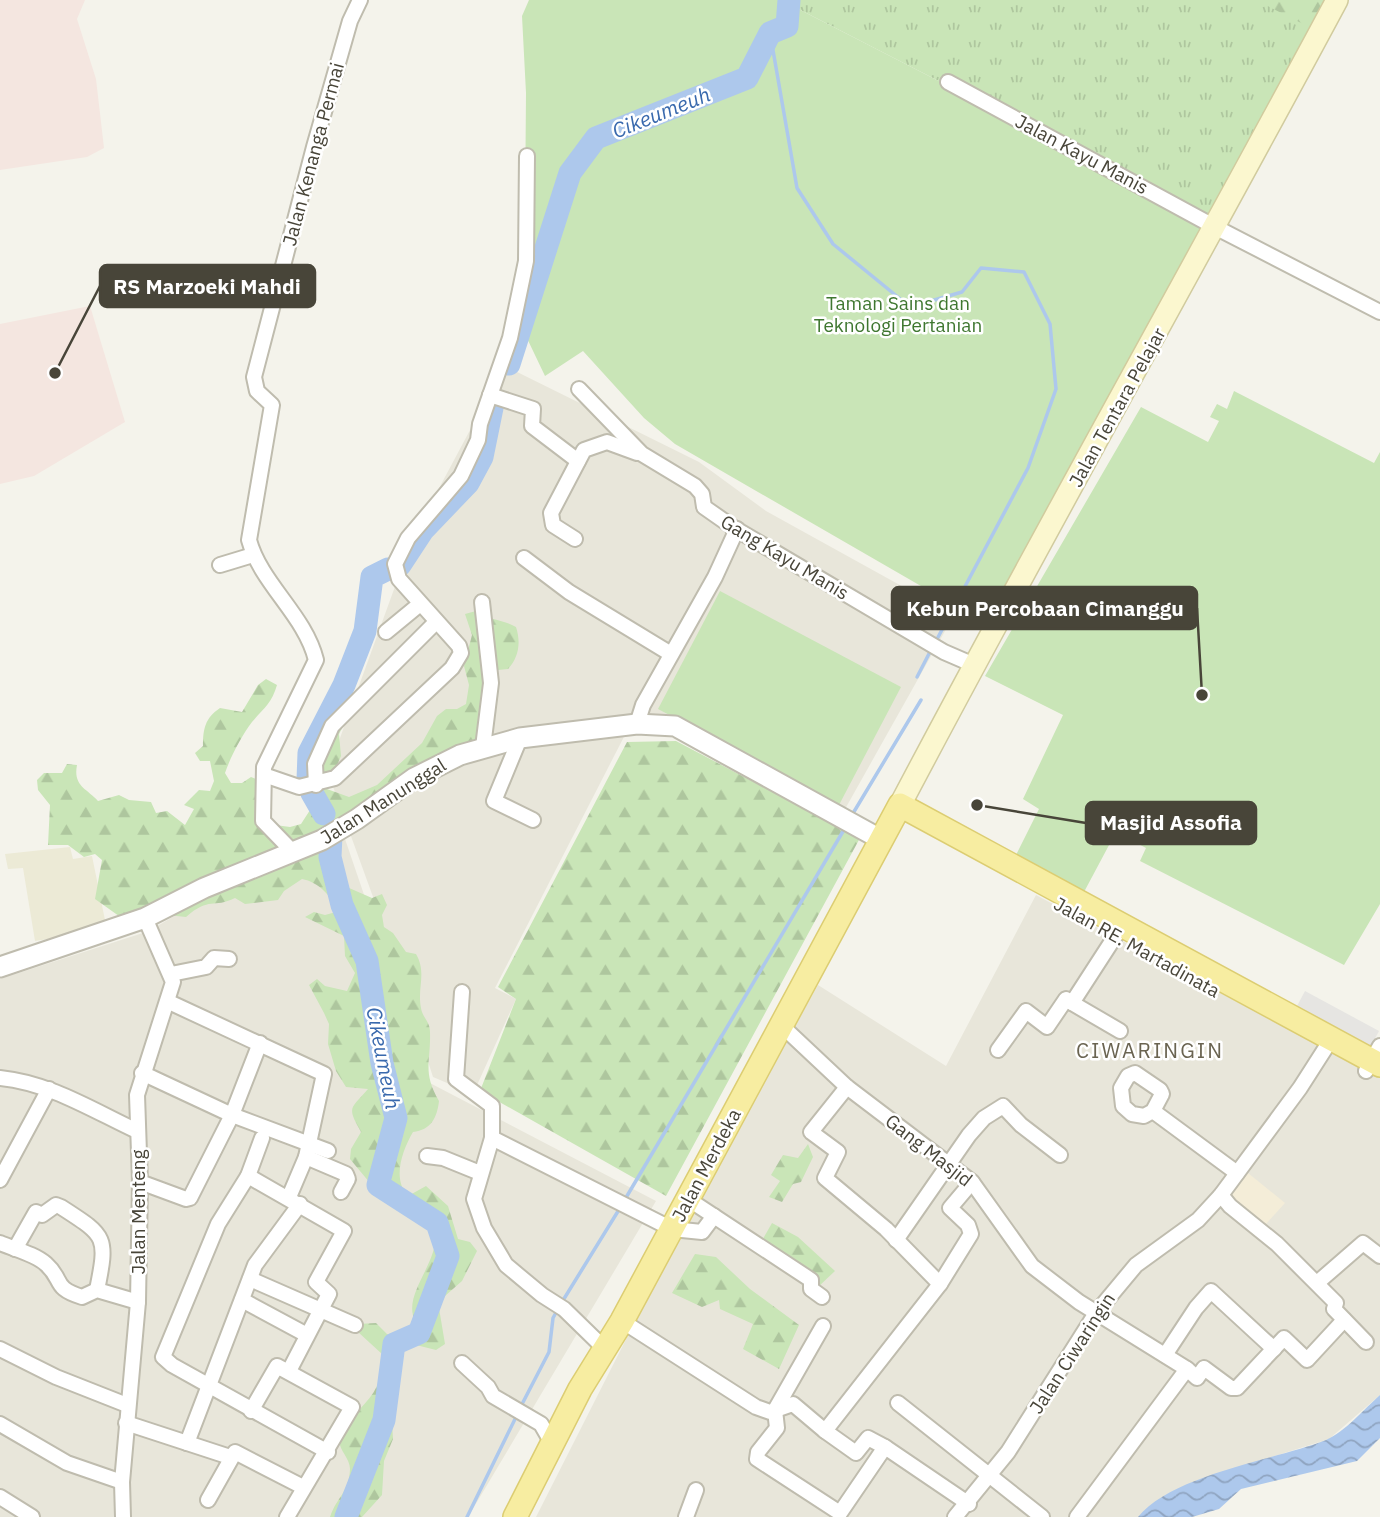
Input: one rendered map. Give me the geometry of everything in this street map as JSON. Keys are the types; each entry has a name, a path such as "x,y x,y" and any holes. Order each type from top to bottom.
{"main road":[{"name":"Jalan Tentara Pelajar","path":"898,809 1337,0"},
{"name":"Jalan Merdeka","path":"515,1517 552,1443 604,1348 622,1321 898,809"},
{"name":"Jalan RE. Martadinata","path":"898,809 1329,1044"},
{"name":"Jalan RE. Martadinata","path":"1004,867 1116,935 1329,1044 1376,1064"}],"street":[{"name":"Jalan Kenanga Permai","path":"293,852 263,821 264,767 316,665 315,656 296,621 253,555 250,524 272,405 257,391 254,377 314,147 350,20 360,0"},
{"name":"Jalan Kayu Manis","path":"948,82 1215,227 1380,312"},
{"path":"264,775 299,787 316,785 335,778 452,668 461,650 399,579 396,564 408,538 461,476 478,440 510,338 526,261 527,156"},
{"name":"Gang Kayu Manis","path":"579,388 642,454 695,486 702,494 704,507 911,633 974,665"},
{"path":"490,395 533,410 531,426 578,461"},
{"path":"575,539 553,525 551,513 584,450 607,442 642,454"},
{"path":"637,724 643,705 715,577 737,529"},
{"path":"220,565 253,555"},
{"path":"524,558 569,592 671,654"},
{"path":"482,602 491,675 483,747"},
{"path":"386,632 420,604"},
{"path":"316,785 315,764 332,726 436,622"},
{"name":"Jalan Manunggal","path":"0,967 145,918 204,888 322,840 357,819 414,778 460,755 520,738 637,724 675,726 882,840"},
{"path":"520,738 494,801 533,820"},
{"name":"Jalan Menteng","path":"123,1517 122,1482 126,1423 138,1302 140,1182 137,1095 142,1073 172,992 171,974 145,918"},
{"path":"1072,1003 1116,935"},
{"path":"171,974 206,967 214,958 229,959"},
{"path":"462,992 456,1079 492,1106 492,1138 474,1199 484,1228 506,1265 559,1306 604,1348"},
{"path":"998,1050 1027,1011 1047,1027 1066,999 1120,1031"},
{"path":"169,1002 324,1074 295,1201 255,1265 187,1443"},
{"name":"Gang Masjid","path":"781,1025 847,1087 972,1182 1032,1266 1096,1312 1187,1369"},
{"path":"140,1182 190,1198 232,1115 260,1043"},
{"name":"Jalan Ciwaringin","path":"955,1517 969,1504 1008,1452 1096,1312 1136,1265 1198,1220 1221,1195 1329,1044"},
{"path":"142,1073 307,1149 348,1176 341,1192"},
{"path":"0,1078 49,1089 137,1131"},
{"path":"847,1087 811,1132 838,1152 825,1178 896,1240 940,1284"},
{"path":"0,1180 49,1089"},
{"path":"896,1240 977,1125 1003,1106 1021,1125 1060,1156"},
{"path":"1153,1111 1237,1173"},
{"path":"262,1138 248,1176 218,1224 181,1317 163,1352 165,1361 328,1452"},
{"path":"492,1138 672,1229 702,1232 714,1216"},
{"path":"307,1149 328,1151"},
{"path":"427,1156 443,1158 480,1173"},
{"path":"248,1176 344,1231 316,1282 329,1293 289,1371"},
{"path":"825,1431 940,1284 971,1234 968,1225 950,1208 972,1182"},
{"path":"1221,1195 1317,1283 1336,1303 1334,1309 1366,1342"},
{"path":"688,1199 811,1280 811,1289 822,1297"},
{"path":"15,1249 36,1212 42,1215 56,1205 61,1207 94,1228 102,1240 104,1253 97,1290"},
{"path":"0,1243 44,1262 54,1272 58,1285 69,1293 82,1297 97,1290 138,1302"},
{"path":"1317,1283 1363,1243 1380,1256"},
{"path":"250,1279 355,1325"},
{"path":"1165,1354 1211,1291 1273,1349"},
{"path":"242,1300 307,1335"},
{"path":"1077,1517 1187,1369 1197,1378 1205,1368 1231,1388 1237,1388 1284,1338 1307,1360 1344,1320"},
{"path":"622,1321 766,1413 795,1405 856,1453 868,1438 969,1504"},
{"path":"824,1326 775,1410 776,1428 758,1452 757,1459 839,1513 848,1505 885,1447"},
{"path":"0,1349 67,1382 128,1405"},
{"path":"462,1363 488,1387 493,1396 541,1424 552,1443"},
{"path":"251,1411 275,1367 289,1371 352,1407 328,1452 303,1487 287,1517"},
{"path":"898,1404 975,1463 988,1478 1042,1517"},
{"path":"126,1423 230,1457"},
{"path":"0,1424 67,1463 122,1482"},
{"path":"208,1500 230,1457 238,1452 303,1487"},
{"path":"686,1517 696,1490"},
{"path":"0,1497 32,1517"}],"shaded area":[{"path":"0,0 85,0 77,19 96,79 104,148 87,157 0,170"},
{"path":"90,306 125,422 34,476 0,484 0,324"},
{"path":"499,363 699,462 766,511 954,615 840,818 666,724 629,727 495,988 516,999 473,1094 433,1077 389,941 331,781 340,738 413,537 493,387"},
{"path":"345,839 428,1082 656,1201 468,1517 0,1517 0,979 149,931 213,893 259,870"},
{"path":"70,847 73,859 92,856 107,930 35,941 23,868 8,869 5,854"},
{"path":"1036,895 1380,1078 1380,1395 1329,1439 1205,1478 1169,1493 1138,1517 536,1517 692,1209 818,985 946,1066"},
{"path":"1305,991 1379,1031 1370,1048 1296,1008"},
{"path":"1248,1173 1285,1203 1265,1225 1230,1197"}],"green space":[{"name":"Taman Sains dan Teknologi Pertanian","path":"529,0 781,0 1207,219 985,623 675,444 644,418 583,351 545,376 524,332 526,93 522,16"},
{"path":"781,0 1325,0 1207,219"},
{"path":"1256,0 1326,0 1311,28"},
{"path":"1234,391 1374,463 1380,452 1380,904 1344,965 1140,861 1146,848 1116,832 1084,892 1016,855 1039,809 1023,799 1063,715 985,676 1141,407 1208,442 1219,421 1210,417 1217,404 1227,409"},
{"path":"720,591 901,687 839,805 658,709"},
{"path":"476,611 516,627 518,638 517,654 512,664 508,669 498,670 492,680 484,742 354,808 338,836 340,884 372,898 382,894 387,905 382,915 384,927 393,933 406,952 416,954 421,968 421,1008 430,1032 428,1067 439,1101 437,1113 429,1126 413,1132 409,1140 400,1165 400,1182 408,1196 426,1186 448,1206 458,1239 470,1242 477,1251 462,1281 445,1296 439,1308 445,1344 436,1350 416,1345 406,1349 399,1358 390,1391 393,1439 384,1461 382,1495 362,1517 330,1517 345,1489 350,1469 339,1439 349,1421 377,1386 379,1379 382,1354 358,1332 358,1324 376,1323 387,1334 396,1336 416,1323 412,1311 413,1299 435,1245 436,1230 433,1214 403,1205 378,1185 370,1183 350,1159 351,1149 361,1132 353,1117 352,1108 368,1089 346,1087 336,1071 328,1044 329,1024 309,985 317,979 325,986 347,991 355,973 345,956 344,936 305,917 314,912 325,915 336,912 334,906 324,891 314,883 302,879 284,891 278,900 245,904 235,898 206,905 186,917 167,915 150,929 140,931 95,899 102,860 95,854 84,857 68,845 48,845 50,805 38,790 37,780 44,773 62,773 67,764 77,765 79,782 98,801 119,795 129,800 151,802 156,813 167,811 185,825 194,809 184,805 199,790 210,791 214,781 210,761 200,761 195,753 203,746 204,729 208,720 220,708 242,712 258,685 266,679 277,685 273,697 244,733 225,773 231,783 242,783 251,777 261,781 268,824 290,827 301,824 312,807 312,778 303,773 303,762 310,736 324,712 343,694 353,690 350,712 339,734 341,756 327,789 349,797 377,785 422,743 437,716 446,709 457,709 466,704 469,685 464,666 472,635 465,614"},
{"path":"676,741 860,838 666,1196 480,1091 516,999 498,987 627,742"},
{"path":"808,1144 813,1157 801,1182 793,1184 782,1202 769,1197 780,1181 771,1175 783,1155 798,1158"},
{"path":"772,1223 798,1237 835,1271 817,1288 760,1244"},
{"path":"695,1254 716,1257 750,1289 799,1325 779,1369 743,1349 753,1324 720,1309 719,1300 702,1307 672,1293"}],"water":[{"path":"1380,1395 1380,1438 1357,1461 1241,1489 1219,1509 1192,1517 1138,1517 1154,1502 1199,1479 1326,1440 1347,1426"}],"waterway":[{"name":"Cikeumeuh","path":"509,364 570,173 596,138 747,78 770,33 787,26 789,0"},
{"path":"770,33 797,188 833,244 910,307 962,292 981,268 1024,272 1050,324 1056,389 1028,468 936,641"},
{"name":"Cikeumeuh","path":"400,565 423,530 468,483 482,457 493,403"},
{"name":"Cikeumeuh","path":"308,780 309,753 344,685 365,631 372,577 388,569"},
{"path":"917,677 932,648"},
{"path":"852,815 921,700"},
{"name":"Cikeumeuh","path":"312,793 324,814"},
{"path":"624,1201 845,828"},
{"name":"Cikeumeuh","path":"331,835 330,857 342,905 367,961 382,1063 396,1118 378,1185 437,1223 448,1256 419,1333 394,1344 384,1420 346,1517"},
{"path":"562,1302 620,1208"},
{"path":"520,1408 549,1352 553,1318 558,1309"},
{"path":"467,1517 517,1415"}],"place":[{"name":"RS Marzoeki Mahdi","path":"55,373"},
{"name":"Kebun Percobaan Cimanggu","path":"1202,695"},
{"name":"Masjid Assofia","path":"977,805"}],"district":[{"name":"CIWARINGIN","path":"1150,1050"}]}
